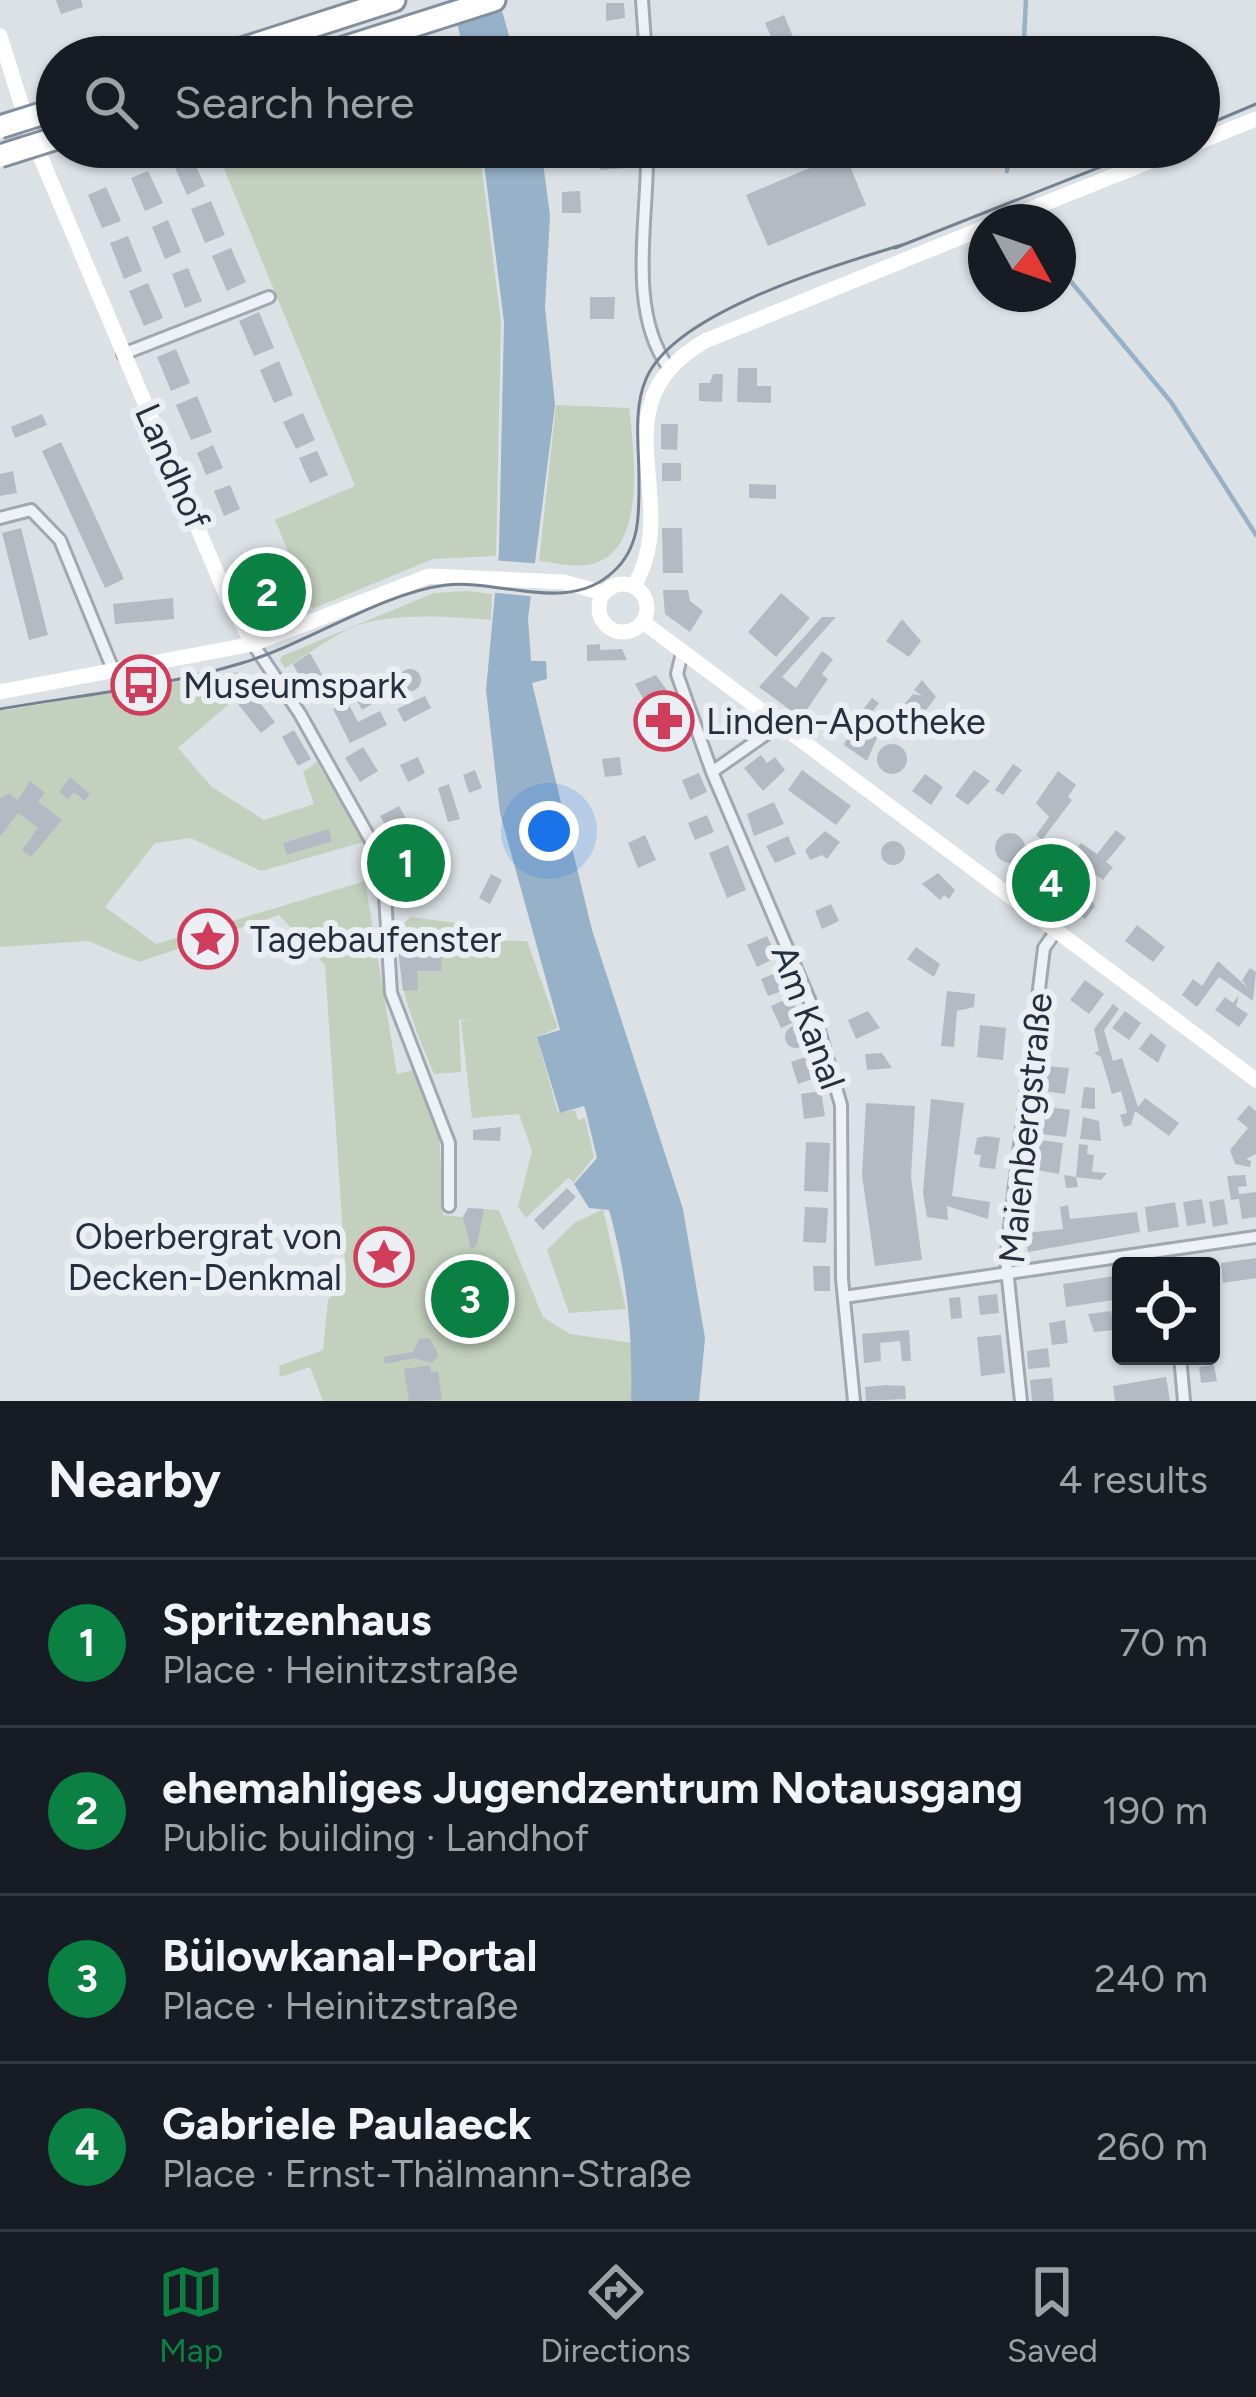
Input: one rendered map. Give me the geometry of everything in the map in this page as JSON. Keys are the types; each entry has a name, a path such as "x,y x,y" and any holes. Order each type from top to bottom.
{"highway":[{"path":"282,36 394,0"},
{"path":"381,36 494,0"},
{"path":"0,127 36,116"},
{"path":"0,156 36,145"}],"main road":[{"name":"Landhof","path":"0,35 36,145"},
{"path":"1220,134 1256,119"},
{"name":"Landhof","path":"46,168 237,621 253,644"},
{"path":"1043,204 1133,168"},
{"path":"634,586 643,567 648,522 649,405 668,367 705,341 968,234"},
{"path":"0,692 253,644 429,576 470,573 564,582 603,593"},
{"path":"617,584 634,586 647,602 643,622 630,632 608,628 598,608 603,593 617,584"},
{"path":"643,622 1256,1080"}],"street":[{"path":"642,0 645,36"},
{"path":"647,168 645,312 651,341 668,367"},
{"path":"123,353 269,296"},
{"path":"0,518 31,510 53,526 114,672"},
{"path":"253,644 335,772 375,848 384,879 391,993 449,1143 449,1206"},
{"name":"Am Kanal","path":"682,652 676,674 712,772 811,1004 841,1106 844,1297 854,1401"},
{"path":"712,772 779,725"},
{"name":"Maienbergstraße","path":"1021,1401 1008,1274 1044,948 1056,931"},
{"path":"844,1297 1256,1237"},
{"path":"1171,1251 1171,1257"},
{"path":"1181,1365 1184,1401"}],"green space":[{"path":"224,168 482,168 501,322 496,556 433,559 312,609 275,520 355,486"},
{"path":"556,405 629,408 634,471 630,518 612,553 588,565 539,561"},
{"path":"434,593 492,594 491,620 414,617 375,621 341,633 285,668 280,660 282,656"},
{"path":"237,672 251,685 178,748 212,787 264,820 314,804 303,772 317,762 364,842 261,871 191,838 155,843 105,907 156,944 365,881 397,1074 413,1070 439,1129 443,1215 463,1217 468,1208 499,1210 543,1317 570,1334 633,1343 631,1401 323,1401 310,1367 280,1377 279,1366 323,1350 328,1300 346,1279 325,965 279,915 139,962 88,941 0,947 0,711"},
{"path":"411,917 456,923 450,932 471,940 527,941 558,1028 537,1037 558,1113 575,1110 578,1120 585,1118 594,1157 574,1182 568,1178 526,1218 518,1207 532,1151 519,1114 472,1118 461,1021 471,1019 459,1020 461,1072 434,1074 419,1037 407,1003 398,949 398,928"},
{"path":"603,1209 626,1309 569,1313 547,1250 574,1223"}],"water":[{"path":"452,0 499,0 509,36 460,36"},
{"path":"485,168 544,168 550,216 545,307 555,405 528,618 531,661 546,661 547,679 532,683 592,930 683,1209 705,1338 699,1401 631,1401 628,1305 609,1210 589,1208 574,1184 597,1158 586,1112 584,1106 560,1113 537,1037 560,1030 500,813 486,690 499,551 504,322"}],"pier":[{"path":"492,560 543,564 537,597 488,592"}],"building":[{"path":"56,0 81,0 83,7 61,14"},
{"path":"606,3 624,3 625,18 606,21"},
{"path":"784,15 793,36 771,36 765,23"},
{"path":"175,168 197,168 205,186 187,195"},
{"path":"809,168 851,168 866,205 768,246 746,195"},
{"path":"148,171 163,203 145,211 131,178"},
{"path":"106,187 121,221 102,228 88,195"},
{"path":"580,191 581,213 562,213 562,192"},
{"path":"211,201 225,235 205,243 191,209"},
{"path":"168,220 181,252 165,259 152,227"},
{"path":"128,236 142,271 124,279 110,243"},
{"path":"231,248 246,282 227,291 212,256"},
{"path":"188,268 202,301 185,308 172,274"},
{"path":"148,283 163,318 144,326 129,291"},
{"path":"590,297 615,297 614,319 590,319"},
{"path":"259,312 274,348 254,356 239,321"},
{"path":"176,349 190,383 171,391 157,357"},
{"path":"279,361 293,395 274,403 260,370"},
{"path":"738,368 757,368 757,386 771,386 771,403 737,402"},
{"path":"713,374 723,374 722,402 699,401 699,383 710,383"},
{"path":"197,396 212,432 191,440 176,405"},
{"path":"303,413 315,440 296,449 283,422"},
{"path":"42,414 47,425 15,438 11,427"},
{"path":"661,424 678,424 677,450 661,449"},
{"path":"61,442 124,579 105,588 42,451"},
{"path":"213,445 223,468 206,475 197,453"},
{"path":"317,451 328,475 310,483 299,458"},
{"path":"662,463 681,463 681,481 662,481"},
{"path":"13,471 17,493 0,496 0,474"},
{"path":"749,484 776,485 776,499 749,498"},
{"path":"230,485 240,509 224,516 214,491"},
{"path":"21,528 48,635 29,640 2,533"},
{"path":"662,528 682,528 683,573 663,573"},
{"path":"267,556 289,612 267,621 245,565"},
{"path":"663,590 688,590 690,601 703,611 690,632 665,614"},
{"path":"781,593 810,618 776,657 748,632"},
{"path":"173,598 174,619 115,624 113,604"},
{"path":"822,617 836,617 782,677 796,688 822,651 833,659 822,674 828,679 801,718 759,687"},
{"path":"902,619 921,641 909,657 886,641"},
{"path":"600,644 600,650 622,649 627,660 587,661 587,645"},
{"path":"310,653 323,676 305,687 293,664"},
{"path":"410,669 421,680 410,691 399,680"},
{"path":"656,675 671,696 666,698 676,724 659,730 652,718 647,720 644,714 650,711 635,684"},
{"path":"385,676 394,691 362,710 354,695"},
{"path":"922,680 936,697 904,739 895,732 891,736 887,733 905,719 897,713 913,694 922,696 914,690"},
{"path":"252,693 275,722 261,733 238,704"},
{"path":"425,696 431,708 404,722 397,709"},
{"path":"872,698 879,703 860,728 853,723"},
{"path":"347,701 358,722 380,711 387,725 350,743 333,709"},
{"path":"851,726 866,734 872,726 880,731 867,761 844,745"},
{"path":"294,730 311,759 298,766 282,737"},
{"path":"892,744 903,748 907,759 903,770 892,774 881,770 877,759 881,748"},
{"path":"363,747 378,771 360,782 345,758"},
{"path":"761,755 767,763 775,757 785,770 763,791 744,768"},
{"path":"418,757 425,773 408,782 400,765"},
{"path":"620,757 622,775 605,777 602,759"},
{"path":"1013,764 1022,770 1003,795 995,790"},
{"path":"475,770 482,788 469,793 463,775"},
{"path":"802,770 851,806 836,825 788,790"},
{"path":"974,770 990,781 968,805 955,796"},
{"path":"1058,771 1076,785 1068,797 1072,800 1042,840 1036,835 1049,817 1036,803"},
{"path":"699,773 707,792 690,800 682,780"},
{"path":"925,774 943,787 931,805 912,791"},
{"path":"70,777 90,794 85,801 74,792 68,799 59,792"},
{"path":"30,781 45,793 38,802 62,820 31,857 22,850 38,828 18,813 0,837 0,799 9,793 18,800"},
{"path":"449,784 460,819 448,822 438,788"},
{"path":"774,802 784,824 754,836 747,814"},
{"path":"399,806 412,830 394,840 380,816"},
{"path":"707,815 714,832 695,840 688,823"},
{"path":"329,829 332,841 287,855 283,843"},
{"path":"1116,830 1126,838 1106,862 1113,867 1103,880 1093,873 1084,887 1095,906 1085,919 1069,908 1079,895 1071,889 1085,869 1069,858 1081,843 1097,854"},
{"path":"825,831 840,842 827,859 822,855 810,860 805,850"},
{"path":"1010,833 1025,848 1010,863 995,848"},
{"path":"645,835 656,860 638,868 628,843"},
{"path":"788,836 796,854 775,863 766,846"},
{"path":"893,841 902,844 902,862 893,865 884,862 881,853 884,844"},
{"path":"728,845 746,890 727,898 709,853"},
{"path":"435,851 436,870 418,872 416,853"},
{"path":"411,853 413,873 400,874 399,854"},
{"path":"1033,860 1067,881 1055,897 1021,875"},
{"path":"938,873 955,890 949,899 944,895 940,900 922,884"},
{"path":"491,874 502,880 490,904 479,898"},
{"path":"831,904 839,921 822,929 815,911"},
{"path":"1137,925 1165,947 1153,962 1125,941"},
{"path":"767,936 777,957 757,967 747,945"},
{"path":"916,947 940,964 934,977 907,959"},
{"path":"398,948 442,950 441,971 417,971 418,990 403,991"},
{"path":"1218,961 1248,988 1242,980 1250,968 1256,972 1253,1001 1219,977 1197,1007 1182,995 1193,979 1202,986"},
{"path":"781,971 788,989 768,996 761,979"},
{"path":"1085,980 1104,994 1089,1014 1070,1000"},
{"path":"947,991 975,994 974,1007 957,1011 954,1047 941,1046"},
{"path":"1239,995 1236,1006 1248,1014 1239,1027 1215,1010 1225,997 1233,1003"},
{"path":"791,997 801,1019 781,1028 771,1006"},
{"path":"1113,1004 1119,1009 1104,1030 1113,1061 1122,1058 1138,1107 1145,1098 1179,1123 1169,1136 1135,1111 1131,1125 1124,1127 1120,1115 1127,1113 1121,1091 1112,1094 1101,1057 1094,1053 1099,1051 1094,1029"},
{"path":"868,1011 880,1028 856,1039 848,1020"},
{"path":"1125,1011 1141,1023 1129,1040 1112,1028"},
{"path":"980,1025 1006,1028 1003,1060 977,1057"},
{"path":"796,1026 807,1037 796,1048 785,1037"},
{"path":"1151,1033 1166,1045 1158,1063 1139,1049"},
{"path":"882,1053 892,1068 867,1070 865,1054"},
{"path":"811,1055 818,1077 798,1084 791,1062"},
{"path":"1047,1066 1069,1068 1065,1094 1044,1091"},
{"path":"1084,1087 1095,1088 1095,1109 1081,1108"},
{"path":"821,1091 825,1116 804,1119 801,1094"},
{"path":"931,1099 964,1103 952,1196 990,1202 988,1219 947,1206 948,1220 927,1217 923,1193"},
{"path":"866,1103 915,1106 911,1177 922,1260 875,1266 862,1175"},
{"path":"1249,1105 1256,1111 1256,1154 1246,1159 1250,1167 1235,1164 1230,1150 1248,1128 1237,1119"},
{"path":"1050,1107 1070,1110 1066,1137 1040,1134 1042,1114 1049,1115"},
{"path":"1083,1117 1099,1121 1101,1141 1080,1139"},
{"path":"501,1127 500,1141 473,1140 473,1130"},
{"path":"977,1138 1000,1138 995,1169 979,1167 981,1155 974,1154"},
{"path":"1040,1140 1063,1143 1059,1174 1036,1170"},
{"path":"806,1142 830,1143 828,1192 804,1191"},
{"path":"1079,1144 1088,1145 1087,1154 1094,1155 1092,1172 1107,1173 1101,1180 1076,1177"},
{"path":"1064,1175 1076,1177 1078,1187 1066,1188"},
{"path":"1245,1175 1247,1186 1238,1187 1239,1194 1256,1192 1256,1217 1242,1219 1239,1199 1231,1200 1227,1176"},
{"path":"567,1188 576,1197 543,1230 534,1220"},
{"path":"1202,1199 1206,1223 1187,1226 1183,1202"},
{"path":"1224,1199 1228,1224 1213,1227 1209,1202"},
{"path":"1175,1202 1179,1227 1148,1232 1145,1207"},
{"path":"1068,1205 1070,1219 1137,1212 1140,1232 1028,1252 1025,1233 1063,1229 1060,1207"},
{"path":"805,1207 828,1208 826,1243 803,1242"},
{"path":"468,1208 484,1209 477,1245 471,1249 463,1217"},
{"path":"1256,1258 1256,1278 1223,1283 1221,1263"},
{"path":"813,1266 830,1266 830,1291 814,1291"},
{"path":"1112,1276 1112,1300 1066,1307 1063,1284"},
{"path":"997,1294 999,1313 980,1315 978,1296"},
{"path":"960,1297 962,1318 951,1319 949,1298"},
{"path":"1111,1311 1112,1330 1094,1332 1088,1314"},
{"path":"1065,1320 1068,1343 1052,1345 1049,1323"},
{"path":"909,1330 911,1361 902,1361 900,1341 880,1343 881,1361 864,1363 862,1334"},
{"path":"1001,1335 1005,1373 981,1376 977,1337"},
{"path":"429,1338 439,1355 432,1363 414,1358 385,1364 383,1357 413,1352 419,1339"},
{"path":"1048,1348 1050,1367 1028,1369 1027,1351"},
{"path":"430,1365 431,1372 438,1371 442,1400 409,1401 404,1369"},
{"path":"1214,1365 1217,1381 1201,1383 1199,1367"},
{"path":"1166,1377 1170,1401 1115,1401 1113,1386"},
{"path":"1052,1378 1054,1401 1032,1401 1030,1380"},
{"path":"905,1386 906,1399 866,1401 865,1387"}],"waterway":[{"path":"1024,36 1026,0"},
{"path":"1076,288 1171,402 1256,535"}],"tram line":[{"path":"1220,119 1256,104"},
{"path":"895,248 1098,168"},
{"path":"0,709 152,684 242,663 421,590 467,584 555,593 596,584 623,561 634,540 639,503 639,403 646,379 663,354 724,311 763,293 908,243"}],"place":[{"name":"ehemahliges Jugendzentrum Notausgang","path":"267,592"},
{"name":"Museumspark","path":"141,685"},
{"name":"Linden-Apotheke","path":"664,721"},
{"name":"Spritzenhaus","path":"406,863"},
{"name":"Gabriele Paulaeck","path":"1051,883"},
{"name":"Tagebaufenster","path":"208,939"},
{"name":"Oberbergrat von Decken-Denkmal","path":"384,1257"},
{"name":"Bülowkanal-Portal","path":"470,1299"}]}
